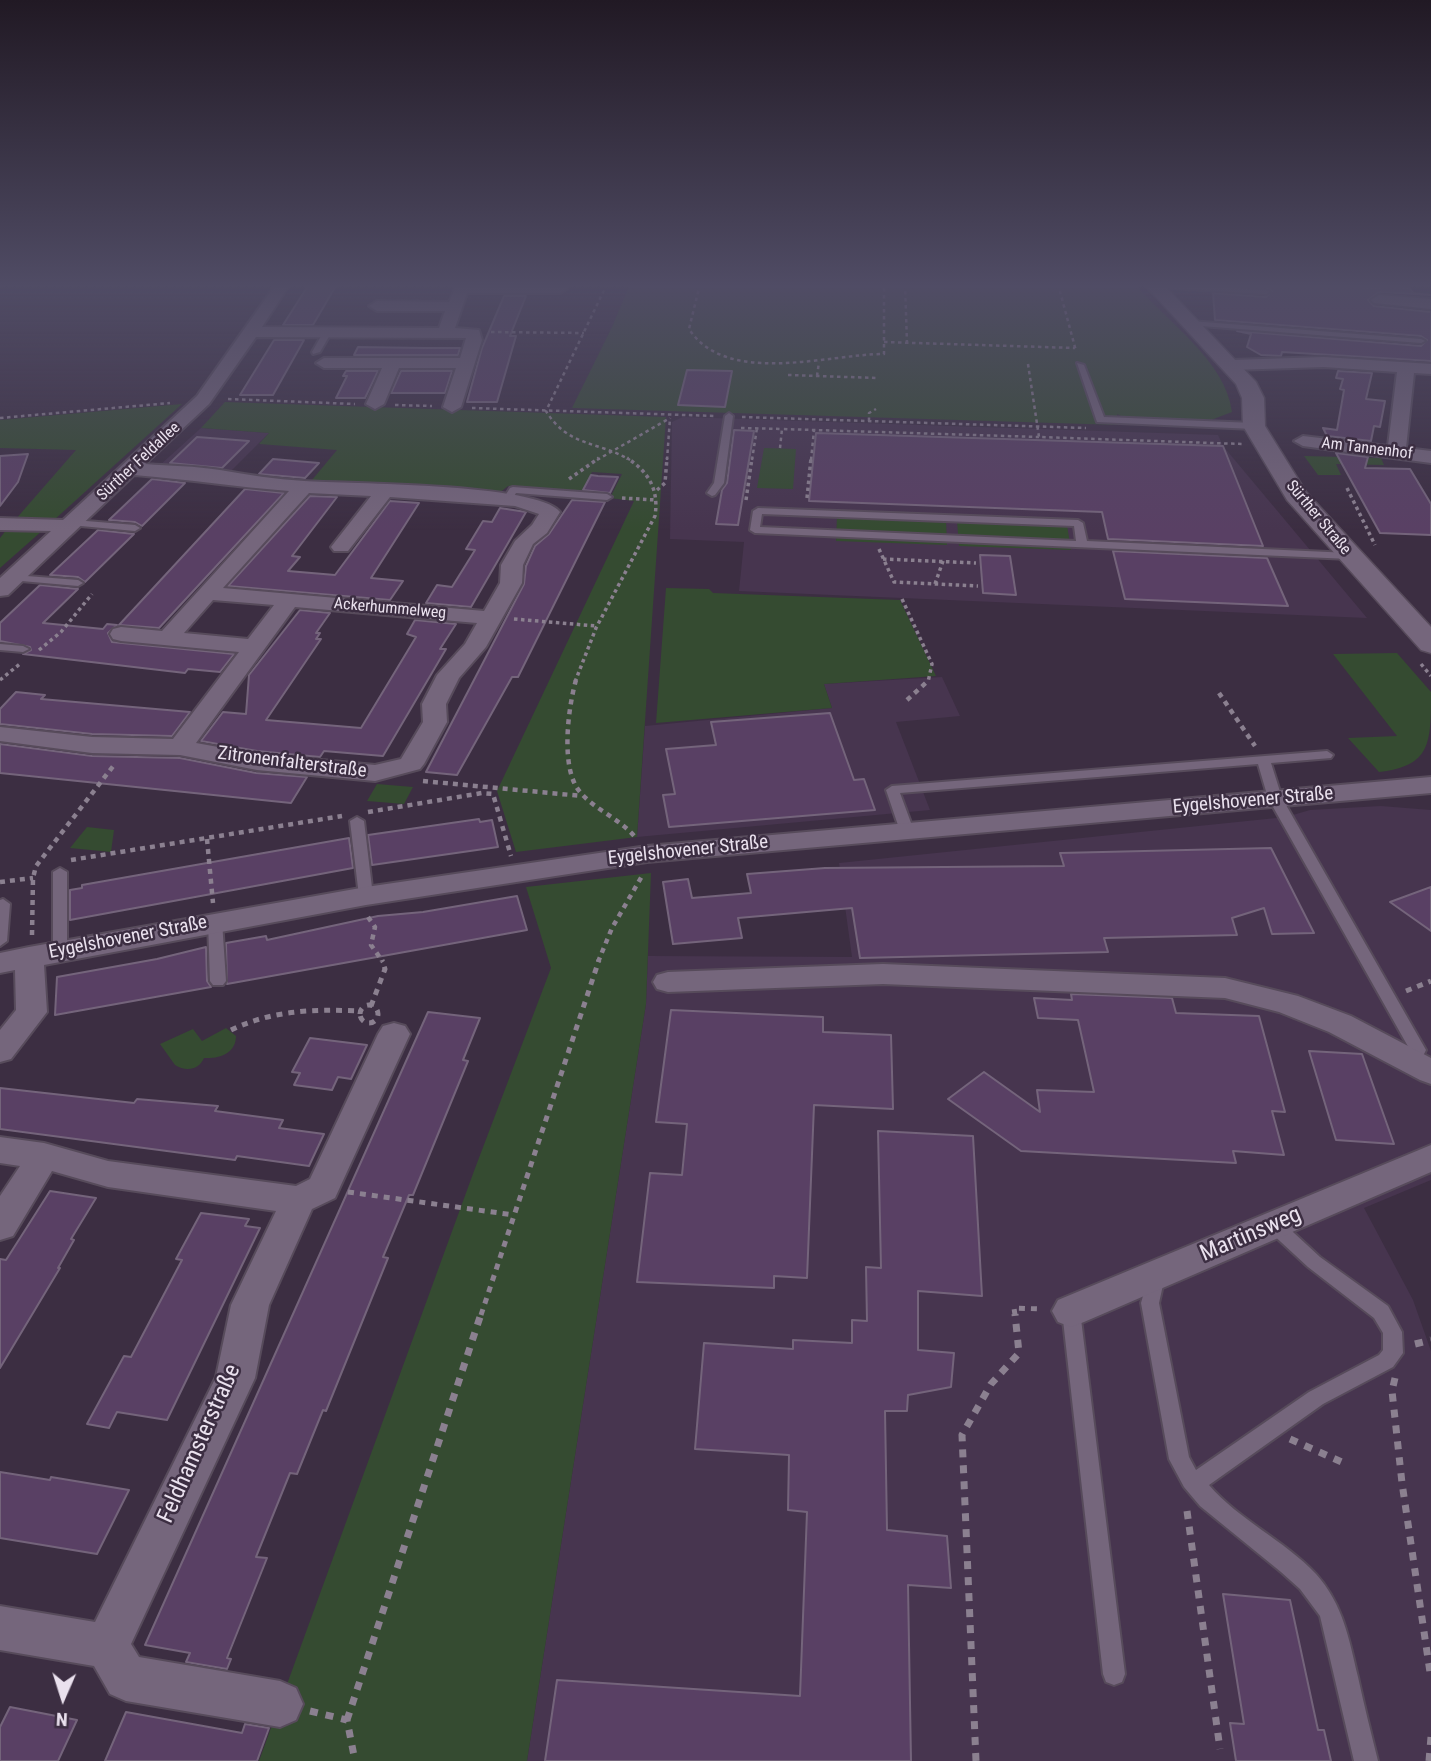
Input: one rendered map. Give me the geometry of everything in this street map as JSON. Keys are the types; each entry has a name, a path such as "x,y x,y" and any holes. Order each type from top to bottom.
{"street":[{"name":"Sürther Feldallee","path":"7,584 132,470 203,400 227,366"},
{"path":"370,366 391,370 463,370"},
{"path":"452,407 464,366"},
{"name":"Sürther Straße","path":"1233,366 1253,398 1252,436 1268,445 1296,495 1431,643"},
{"path":"1393,366 1431,369"},
{"path":"1396,452 1406,367"},
{"path":"375,404 391,370"},
{"name":"Am Tannenhof","path":"1303,440 1431,457"},
{"path":"132,470 220,476 239,481 361,490 386,489 507,501 543,506 550,512"},
{"path":"167,639 304,486"},
{"path":"341,547 386,489"},
{"name":"Zitronenfalterstraße","path":"0,734 92,745 180,747 257,762 375,773 411,764 435,722 434,704 449,675 475,647 511,583 512,565 525,541 540,529 550,512"},
{"path":"0,524 72,524"},
{"name":"Ackerhummelweg","path":"208,593 492,617"},
{"path":"180,747 289,600"},
{"path":"121,635 256,647"},
{"name":"Eygelshovener Straße","path":"15,960 215,921 648,853 1431,785"},
{"name":"Eygelshovener Straße","path":"1382,790 1431,790"},
{"path":"0,1051 32,1012 15,960"},
{"path":"668,982 883,974 1225,988 1287,1003 1340,1024 1422,1066"},
{"name":"Feldhamsterstraße","path":"107,1646 235,1378 250,1306 394,1034"},
{"path":"0,1150 44,1156 108,1174 311,1194"},
{"path":"0,1226 44,1156"},
{"name":"Martinsweg","path":"1071,1311 1431,1158"},
{"path":"0,1628 107,1646 126,1678 280,1704"}],"lane":[{"path":"1080,366 1100,420 1252,436"},
{"path":"712,494 719,483 729,416"},
{"path":"507,501 513,490 607,497"},
{"path":"550,512 559,505 564,494"},
{"path":"1082,543 1078,523 758,511 755,530 1350,556"},
{"path":"72,524 135,528"},
{"path":"7,584 81,586"},
{"path":"0,647 27,654"},
{"path":"907,831 892,790 1327,755"},
{"path":"1264,762 1275,799 1418,1050 1422,1066"},
{"path":"353,817 366,896"},
{"path":"57,866 60,951"},
{"path":"0,941 3,904"},
{"path":"215,921 218,981"},
{"path":"1194,1483 1316,1398 1386,1361 1393,1353 1393,1332 1381,1312 1314,1262 1274,1225"},
{"path":"1156,1275 1150,1303 1179,1460 1186,1474 1211,1502 1309,1583 1325,1603 1336,1630 1366,1761"},
{"path":"1071,1311 1114,1674"}],"path":[{"path":"545,411 567,366"},
{"path":"817,376 818,366"},
{"path":"1029,366 1039,437"},
{"path":"788,375 877,378"},
{"path":"0,418 203,400 1094,428"},
{"path":"869,421 869,413 876,409"},
{"path":"355,1761 347,1720 594,973 612,928 642,874 648,853 628,827 582,796 575,785 569,762 568,731 579,664 596,626 653,522 657,489 648,473 610,451 565,434 552,425 545,411"},
{"path":"564,494 571,476 670,416"},
{"path":"657,489 665,483 670,416"},
{"path":"727,427 1039,437 1252,436"},
{"path":"757,428 745,510 758,511"},
{"path":"780,448 782,429"},
{"path":"800,512 807,509 814,430"},
{"path":"1347,488 1375,545"},
{"path":"607,497 656,500"},
{"path":"877,535 877,547 894,582 978,586"},
{"path":"883,559 976,563"},
{"path":"935,584 943,561"},
{"path":"0,680 27,654 47,646 71,621 72,614 97,589 81,586"},
{"path":"902,599 932,664 933,675 929,684 907,700"},
{"path":"492,617 596,626"},
{"path":"1219,693 1264,762"},
{"path":"15,960 36,866 130,745"},
{"path":"396,769 406,779 582,796"},
{"path":"36,866 57,866 207,838 353,817 482,793 493,794 517,873"},
{"path":"207,838 215,921"},
{"path":"0,882 33,878"},
{"path":"231,1030 250,1019 286,1010 360,1011 371,1006 384,963 371,945 375,927 368,917 366,896"},
{"path":"1389,998 1431,981"},
{"path":"360,1011 361,1019 374,1020 380,1011 371,1006"},
{"path":"311,1194 514,1215"},
{"path":"976,1761 962,1435 991,1384 1019,1353 1014,1308 1071,1311"},
{"path":"1396,1369 1392,1391 1402,1482 1431,1679"},
{"path":"1269,1430 1344,1463"},
{"path":"1194,1483 1185,1498 1220,1749"},
{"path":"280,1704 347,1720"},
{"path":"1429,1761 1431,1737"}],"shaded area":[{"path":"683,417 1218,435 1223,446 1367,618 739,591 744,542 670,539 672,422"},
{"path":"201,428 269,433 231,471 159,466"},
{"path":"942,677 960,716 896,722 930,810 637,837 645,726 832,708 824,684"},
{"path":"1381,806 1431,810 1431,1180 1364,1208 1413,1300 1431,1351 1431,1761 527,1761 646,1004 648,956 852,957 839,863 1286,817 1310,810"}],"green space":[{"path":"593,366 1212,366 1227,393 1232,412 1211,420 1123,417 1117,414 1119,425 572,408"},
{"path":"225,402 666,417 637,837 516,852 497,791 634,501 610,498 622,474 592,472 582,492 508,486 498,494 312,480 337,450 259,444 269,433 201,428"},
{"path":"182,404 54,520 15,520 76,450 0,448 0,420"},
{"path":"764,448 796,449 793,489 757,488"},
{"path":"1304,456 1381,458 1384,465 1336,464 1341,475 1318,475"},
{"path":"837,516 946,520 947,545 836,541"},
{"path":"957,521 1067,525 1071,550 959,546"},
{"path":"7,529 43,530 0,568 0,538"},
{"path":"666,588 709,589 713,593 900,600 936,676 824,684 832,708 656,723"},
{"path":"1397,653 1431,692 1430,726 1428,739 1418,758 1396,769 1379,772 1348,738 1397,736 1333,654"},
{"path":"377,784 413,787 404,804 367,801"},
{"path":"87,827 114,830 111,852 70,848"},
{"path":"651,873 646,1004 527,1761 259,1761 474,1171 551,968 526,887"},
{"path":"226,1028 236,1036 230,1051 221,1056 204,1058 192,1069 175,1065 160,1044 193,1029 202,1041"}],"building":[{"path":"258,366 289,366 273,395 240,395"},
{"path":"477,366 507,366 497,402 467,402"},
{"path":"687,370 732,371 725,407 678,405"},
{"path":"346,371 378,371 365,398 336,398 347,376 343,376"},
{"path":"401,371 452,371 445,393 391,393"},
{"path":"1338,371 1372,373 1366,399 1385,401 1380,427 1374,426 1371,441 1327,436 1323,428 1337,430 1344,390 1340,389 1343,379 1336,378"},
{"path":"734,430 754,431 738,525 716,524 722,490 727,483"},
{"path":"816,433 1223,446 1263,546 1108,539 1102,512 809,501"},
{"path":"197,437 249,441 222,468 170,463"},
{"path":"1336,453 1368,457 1365,468 1410,469 1431,504 1431,535 1380,533"},
{"path":"28,454 18,482 0,506 0,456"},
{"path":"273,459 319,463 305,478 259,474"},
{"path":"591,475 618,477 610,493 583,490"},
{"path":"152,479 185,483 142,526 135,522 109,520"},
{"path":"245,489 284,493 159,628 119,625"},
{"path":"310,496 337,497 292,556 300,557 288,571 335,575 390,501 419,503 371,578 403,581 390,600 228,586"},
{"path":"572,500 605,502 518,677 512,677 457,775 426,772 524,584 526,566 535,546 549,534"},
{"path":"500,508 526,512 471,607 426,603 437,585 452,587 475,550 466,549 483,521 492,522"},
{"path":"98,530 134,534 85,582 78,577 50,575"},
{"path":"1113,551 1267,558 1288,606 1125,599"},
{"path":"980,555 1010,556 1016,595 983,593"},
{"path":"40,585 78,589 43,623 103,629 107,624 117,625 108,633 112,642 234,654 220,672 188,669 185,673 23,654 31,650 30,647 0,641 0,623"},
{"path":"300,610 330,613 316,633 320,633 316,639 321,639 266,720 361,728 416,637 407,634 415,620 456,624 440,649 446,649 383,756 324,751 320,757 257,751 201,741 223,712 246,714 249,675"},
{"path":"16,692 45,695 41,699 190,712 172,736 92,734 0,724 0,709"},
{"path":"830,713 854,780 864,779 875,810 669,827 663,795 675,794 666,749 716,745 711,722"},
{"path":"0,744 92,756 180,758 256,773 307,777 291,803 0,773"},
{"path":"479,819 480,822 492,820 498,847 372,865 368,835"},
{"path":"349,838 353,868 70,920 70,890 82,888 82,885"},
{"path":"1271,848 1314,933 1272,934 1264,908 1232,918 1237,935 1104,938 1108,952 860,958 852,908 738,918 742,938 673,944 663,882 688,879 692,898 751,893 747,874 825,868 1064,866 1060,853"},
{"path":"1431,887 1431,931 1390,902"},
{"path":"517,896 527,930 227,984 226,943 266,936 267,940 378,916 423,912"},
{"path":"206,947 207,981 211,987 55,1015 57,977"},
{"path":"1071,994 1172,998 1176,1013 1259,1016 1285,1112 1272,1111 1284,1155 1233,1151 1236,1163 1021,1151 948,1099 984,1072 1040,1112 1037,1090 1094,1092 1078,1020 1038,1018 1034,998 1072,1000"},
{"path":"671,1010 823,1017 823,1032 891,1035 893,1109 814,1105 807,1278 774,1276 774,1288 637,1282 650,1173 682,1175 687,1124 656,1122"},
{"path":"428,1012 480,1018 463,1060 468,1061 413,1195 409,1195 383,1257 388,1258 326,1411 323,1410 297,1474 290,1473 256,1557 267,1558 227,1658 231,1659 227,1669 186,1662 190,1653 145,1645"},
{"path":"310,1038 367,1045 351,1079 338,1077 332,1090 294,1085 300,1073 292,1072"},
{"path":"1309,1051 1362,1054 1394,1144 1336,1140"},
{"path":"0,1088 134,1103 137,1099 218,1106 215,1111 283,1120 279,1128 324,1134 309,1166 237,1156 235,1160 0,1129"},
{"path":"878,1131 973,1136 982,1296 918,1291 918,1350 954,1353 951,1387 908,1395 907,1411 885,1411 887,1530 947,1536 951,1588 908,1585 911,1761 545,1761 557,1680 800,1696 807,1512 788,1510 789,1455 695,1449 704,1343 793,1349 793,1340 852,1343 852,1320 867,1321 866,1267 881,1268"},
{"path":"50,1191 96,1198 71,1239 74,1240 60,1268 0,1368 0,1259 6,1260"},
{"path":"201,1213 249,1219 245,1226 260,1228 167,1420 117,1412 109,1428 87,1424 124,1356 131,1357 182,1260 176,1259"},
{"path":"0,1472 129,1490 97,1554 0,1538"},
{"path":"1223,1594 1290,1600 1318,1730 1324,1730 1331,1761 1236,1761 1230,1723 1244,1724"},
{"path":"10,1707 77,1720 58,1761 0,1761 0,1727"},
{"path":"126,1712 242,1733 245,1724 269,1728 257,1761 105,1761"}]}
